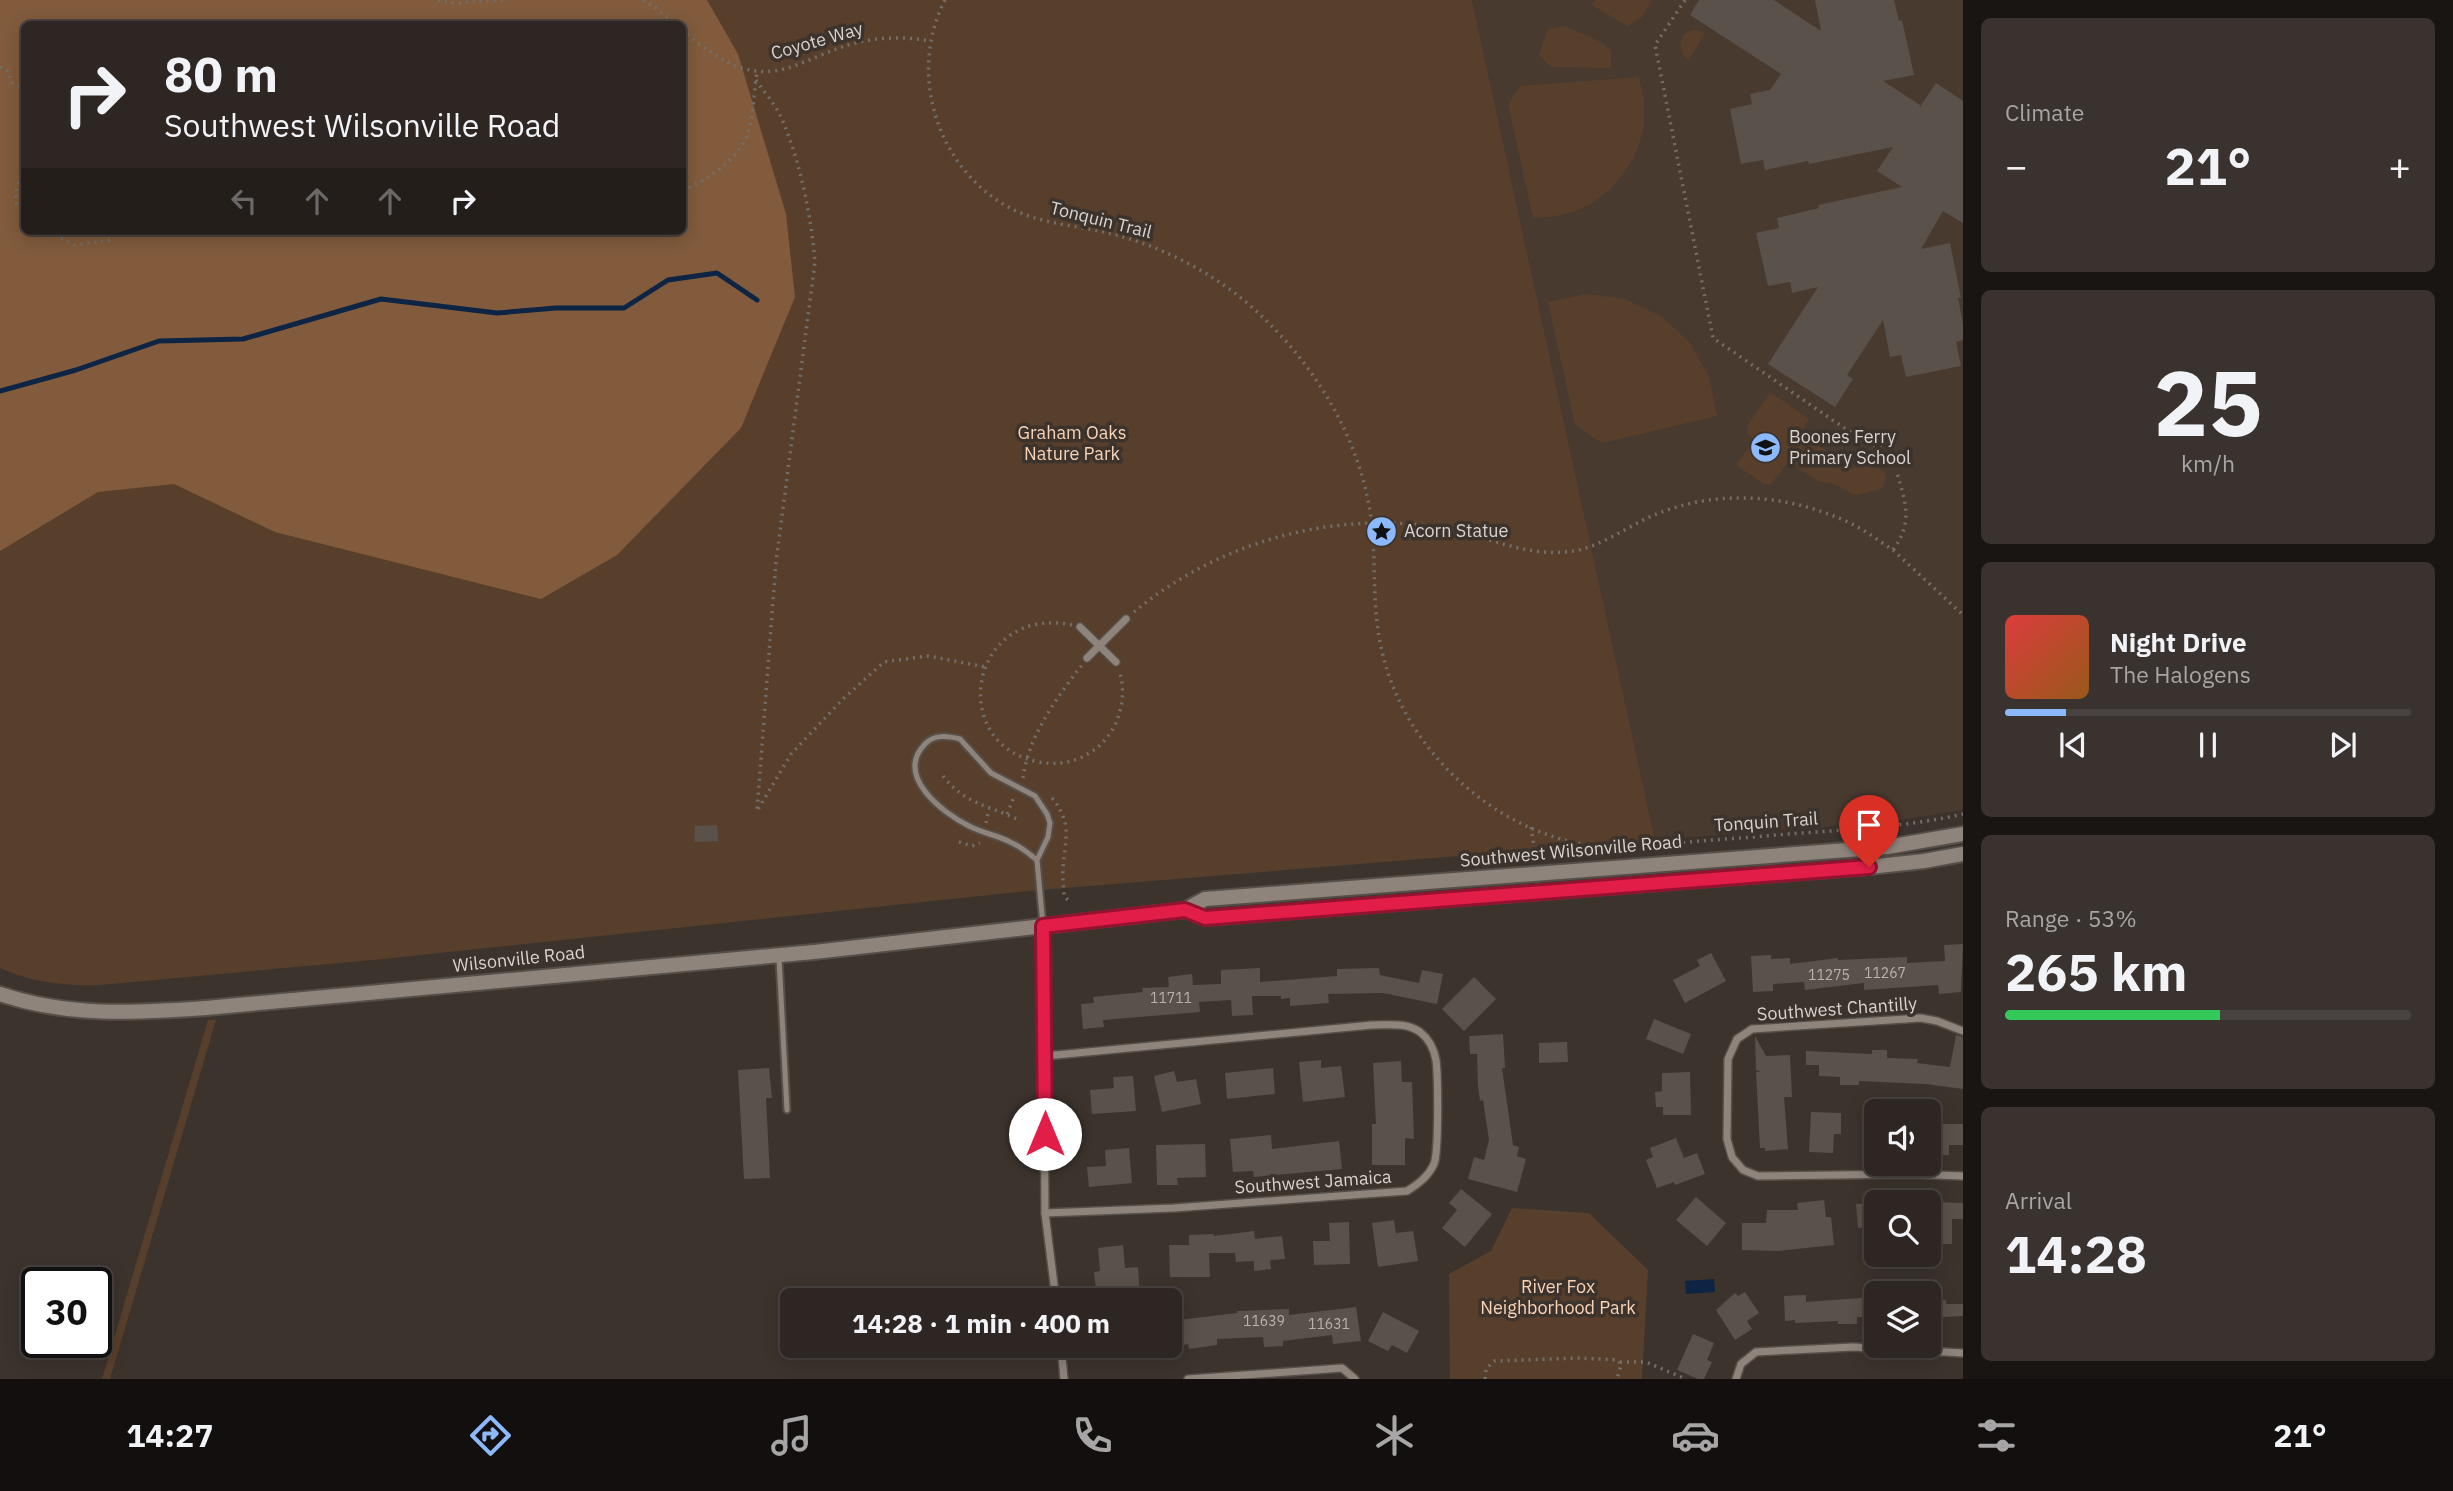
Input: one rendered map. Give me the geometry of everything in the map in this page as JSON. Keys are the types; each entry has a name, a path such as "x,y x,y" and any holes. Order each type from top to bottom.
{"main road":[{"name":"Southwest Wilsonville Road","path":"1043,926 1185,910 1205,899 1887,847 1963,834"},
{"name":"Southwest Wilsonville Road","path":"1185,910 1205,918 1869,867 1963,854"},
{"name":"Wilsonville Road","path":"0,994 62,1010 135,1012 779,955 1043,926"}],"street":[{"path":"1087,658 1126,619"},
{"path":"1080,628 1116,662"},
{"path":"1043,926 1045,1213 1054,1288"},
{"name":"Southwest Chantilly","path":"1963,1031 1921,1018 1752,1029 1737,1039 1728,1059 1727,1115 1727,1139 1732,1157 1743,1170 1758,1177 1963,1176"},
{"name":"Southwest Jamaica","path":"1045,1056 1372,1025 1404,1025 1419,1031 1431,1044 1436,1061 1434,1163 1423,1181 1408,1191 1174,1208 1045,1213"},
{"path":"1736,1379 1741,1364 1756,1352 1853,1347 1963,1353"},
{"path":"1062,1358 1064,1379"},
{"path":"1188,1379 1342,1368 1355,1379"}],"lane":[{"path":"1037,860 1014,844 970,827 932,800 918,780 915,766 927,741 940,736 960,739 991,773 1040,801 1047,814 1050,830 1037,860 1043,926"},
{"path":"779,955 787,1110"}],"path":[{"path":"438,0 451,3 504,0"},
{"path":"643,0 672,21"},
{"name":"Tonquin Trail","path":"945,0 936,17 930,41 927,75 931,104 944,140 980,186 1012,209 1048,222 1096,231 1153,247 1206,274 1254,308 1286,339 1313,374 1342,425 1367,493 1378,634 1383,658 1407,716 1427,747 1444,766 1482,799 1531,827 1592,845 1639,846 1905,825 1963,814"},
{"path":"1685,0 1655,45 1713,338 1869,445 1892,446"},
{"name":"Coyote Way","path":"686,33 725,61 757,72 786,69 842,46 880,38 930,41"},
{"path":"0,67 8,71 11,82 21,85"},
{"path":"686,189 698,185 730,161 746,142 757,72"},
{"path":"756,80 780,115 800,175 812,228 815,262 776,562 757,811 791,754 844,698 884,662 928,656 986,667"},
{"path":"21,178 14,198 21,210"},
{"path":"56,235 75,245 109,240 117,235"},
{"path":"1893,550 1902,537 1907,518 1897,472"},
{"path":"1126,619 1196,570 1224,556 1297,531 1371,523 1436,527 1466,532 1518,548 1567,552 1591,547 1668,509 1698,502 1751,498 1787,502 1817,510 1854,525 1893,550 1963,615"},
{"path":"1080,628 1053,621 1027,625 1003,641 988,659 982,678 980,701 983,716 997,740 1026,760 1050,764 1069,763 1090,753 1110,733 1120,713 1122,682 1116,662"},
{"path":"1023,778 1026,760 1044,722 1068,682 1087,658"},
{"path":"943,776 967,800 1017,819"},
{"path":"1007,814 1014,797"},
{"path":"986,822 989,809"},
{"path":"1531,827 1537,873"},
{"path":"959,842 972,846 984,841"},
{"path":"1485,1379 1489,1364 1500,1360 1579,1358 1646,1362 1686,1379"},
{"path":"1618,1379 1620,1362"}],"shaded area":[{"path":"0,0 707,0 738,54 786,214 795,297 741,428 617,555 541,599 275,532 174,484 98,492 0,551"},
{"name":"Boones Ferry Primary School","path":"1472,0 1963,0 1963,810 1886,822 1655,840"}],"green space":[{"name":"Graham Oaks Nature Park","path":"0,0 1472,0 1655,840 1028,891 383,959 100,985 74,985 25,977 0,968"},
{"path":"1596,0 1652,0 1642,17 1627,26 1592,5"},
{"path":"1565,26 1599,41 1611,50 1611,68 1551,67 1539,55 1548,29"},
{"path":"1695,29 1705,33 1689,60 1683,55 1680,42 1684,34"},
{"path":"1639,77 1644,105 1643,126 1639,143 1623,175 1611,189 1581,209 1561,215 1533,218 1508,104 1520,86"},
{"path":"1586,294 1625,299 1661,316 1690,343 1709,377 1717,416 1602,443 1575,425 1548,302"},
{"path":"1770,392 1809,419 1800,433 1837,458 1845,469 1876,465 1885,473 1883,486 1879,490 1855,495 1832,483 1820,482 1788,462 1771,484 1764,484 1736,465 1754,440 1747,433 1747,426"},
{"path":"208,1020 216,1020 110,1379 102,1379 108,1358 112,1358 112,1345"},
{"name":"River Fox Neighborhood Park","path":"1512,1208 1589,1213 1648,1270 1642,1379 1450,1379 1449,1274 1491,1251"}],"water":[{"path":"1714,1279 1715,1292 1686,1294 1685,1281"}],"building":[{"path":"1699,0 1774,0 1821,31 1815,0 1894,0 1899,21 1902,20 1914,75 1883,81 1920,107 1936,83 1963,101 1963,223 1943,211 1921,249 1950,243 1961,298 1958,298 1963,340 1956,342 1961,366 1906,377 1901,355 1890,357 1883,320 1847,375 1853,379 1835,407 1768,364 1818,287 1792,293 1790,282 1768,286 1756,233 1779,228 1777,218 1819,208 1818,205 1902,187 1877,171 1893,147 1765,170 1763,160 1741,164 1730,109 1752,104 1750,94 1770,90 1781,74 1690,15"},
{"path":"717,825 718,841 694,842 695,826"},
{"path":"1963,944 1961,992 1939,994 1938,985 1864,990 1864,983 1805,990 1804,982 1773,984 1773,991 1753,992 1751,956 1790,958 1790,964 1838,958 1907,957 1907,963 1945,961 1944,945"},
{"path":"1711,953 1726,981 1685,1003 1673,980 1700,966 1697,960"},
{"path":"1260,968 1260,982 1337,976 1337,969 1379,968 1380,975 1419,983 1422,970 1443,974 1437,1004 1383,993 1328,994 1329,1003 1290,1006 1290,998 1252,996 1253,1015 1232,1016 1231,1000 1199,1002 1200,1012 1103,1020 1104,1027 1083,1029 1081,1004 1094,1003 1093,997 1143,992 1142,988 1169,987 1168,977 1192,974 1193,985 1221,984 1221,970"},
{"path":"1474,977 1496,999 1464,1031 1442,1009"},
{"path":"1654,1019 1691,1034 1683,1054 1646,1039"},
{"path":"1503,1034 1505,1068 1502,1068 1513,1145 1519,1147 1517,1156 1526,1159 1517,1192 1468,1179 1474,1157 1484,1160 1489,1140 1483,1100 1480,1101 1477,1054 1470,1054 1469,1036"},
{"path":"1956,1035 1963,1037 1963,1089 1926,1084 1859,1081 1859,1085 1840,1085 1840,1077 1819,1076 1819,1065 1806,1065 1806,1051 1872,1054 1872,1050 1887,1050 1887,1058 1918,1059 1917,1063 1950,1067"},
{"path":"1755,1036 1766,1056 1790,1055 1792,1097 1784,1097 1788,1149 1765,1151 1765,1148 1760,1148 1756,1072 1761,1072 1756,1070"},
{"path":"1567,1042 1568,1062 1539,1063 1539,1043"},
{"path":"1321,1060 1321,1068 1341,1066 1345,1097 1303,1102 1299,1062"},
{"path":"1401,1061 1402,1082 1412,1082 1414,1139 1405,1138 1405,1165 1372,1165 1372,1124 1376,1124 1373,1063"},
{"path":"769,1068 772,1098 766,1098 770,1178 744,1179 738,1070"},
{"path":"1273,1068 1275,1094 1227,1099 1225,1073"},
{"path":"1174,1071 1177,1082 1196,1079 1201,1104 1162,1112 1154,1076"},
{"path":"1690,1072 1691,1115 1663,1115 1663,1107 1656,1107 1655,1092 1662,1091 1662,1073"},
{"path":"1133,1076 1136,1111 1092,1114 1090,1090 1114,1088 1113,1077"},
{"path":"1811,1112 1841,1113 1841,1134 1834,1134 1833,1153 1809,1152"},
{"path":"1941,1124 1963,1124 1963,1145 1949,1145 1949,1155 1941,1155"},
{"path":"1271,1135 1272,1149 1339,1141 1342,1169 1254,1177 1253,1171 1233,1172 1230,1139"},
{"path":"1676,1138 1684,1158 1697,1153 1705,1174 1675,1185 1674,1182 1657,1188 1646,1160 1653,1157 1650,1148"},
{"path":"1205,1144 1206,1177 1177,1178 1178,1185 1157,1185 1156,1145"},
{"path":"1129,1148 1132,1183 1089,1187 1087,1167 1106,1166 1105,1150"},
{"path":"1461,1189 1492,1214 1465,1247 1442,1228 1457,1210 1449,1203"},
{"path":"1696,1197 1726,1223 1707,1246 1676,1220"},
{"path":"1824,1200 1826,1217 1831,1217 1834,1245 1778,1251 1742,1250 1742,1223 1766,1223 1767,1210 1798,1210 1797,1203"},
{"path":"1941,1202 1963,1203 1963,1219 1952,1219 1952,1244 1941,1244"},
{"path":"1856,1204 1864,1204 1864,1228 1858,1228"},
{"path":"1394,1220 1396,1233 1413,1231 1418,1261 1378,1267 1372,1223"},
{"path":"1349,1222 1350,1264 1314,1265 1313,1241 1330,1241 1329,1223"},
{"path":"1254,1231 1255,1239 1282,1236 1285,1259 1270,1260 1271,1269 1254,1271 1254,1261 1236,1262 1235,1253 1209,1253 1210,1277 1170,1277 1169,1245 1189,1245 1189,1235 1214,1236"},
{"path":"1123,1245 1125,1268 1138,1267 1139,1288 1096,1288 1094,1272 1100,1271 1098,1248"},
{"path":"1745,1292 1759,1313 1747,1321 1752,1329 1735,1340 1716,1310 1735,1293 1738,1296"},
{"path":"1806,1295 1806,1302 1864,1298 1864,1317 1857,1317 1857,1324 1838,1324 1838,1321 1785,1321 1784,1296"},
{"path":"1941,1300 1946,1300 1946,1304 1963,1304 1963,1316 1941,1317"},
{"path":"1356,1307 1361,1341 1333,1344 1332,1335 1283,1341 1283,1346 1264,1347 1263,1337 1217,1339 1217,1345 1189,1349 1188,1344 1182,1345 1182,1320 1237,1311 1289,1309 1289,1315"},
{"path":"1383,1312 1419,1331 1407,1353 1392,1345 1388,1351 1368,1341"},
{"path":"1693,1334 1714,1343 1707,1360 1712,1362 1704,1379 1677,1370"}],"waterway":[{"path":"0,391 76,370 159,341 243,339 381,299 497,313 556,308 624,308 668,280 717,273 757,300"}],"place":[{"name":"Boones Ferry Primary School","path":"1766,447"},
{"name":"Acorn Statue","path":"1381,531"}],"route":[{"path":"1045,1134 1043,926 1185,910 1205,918 1869,867"}]}
